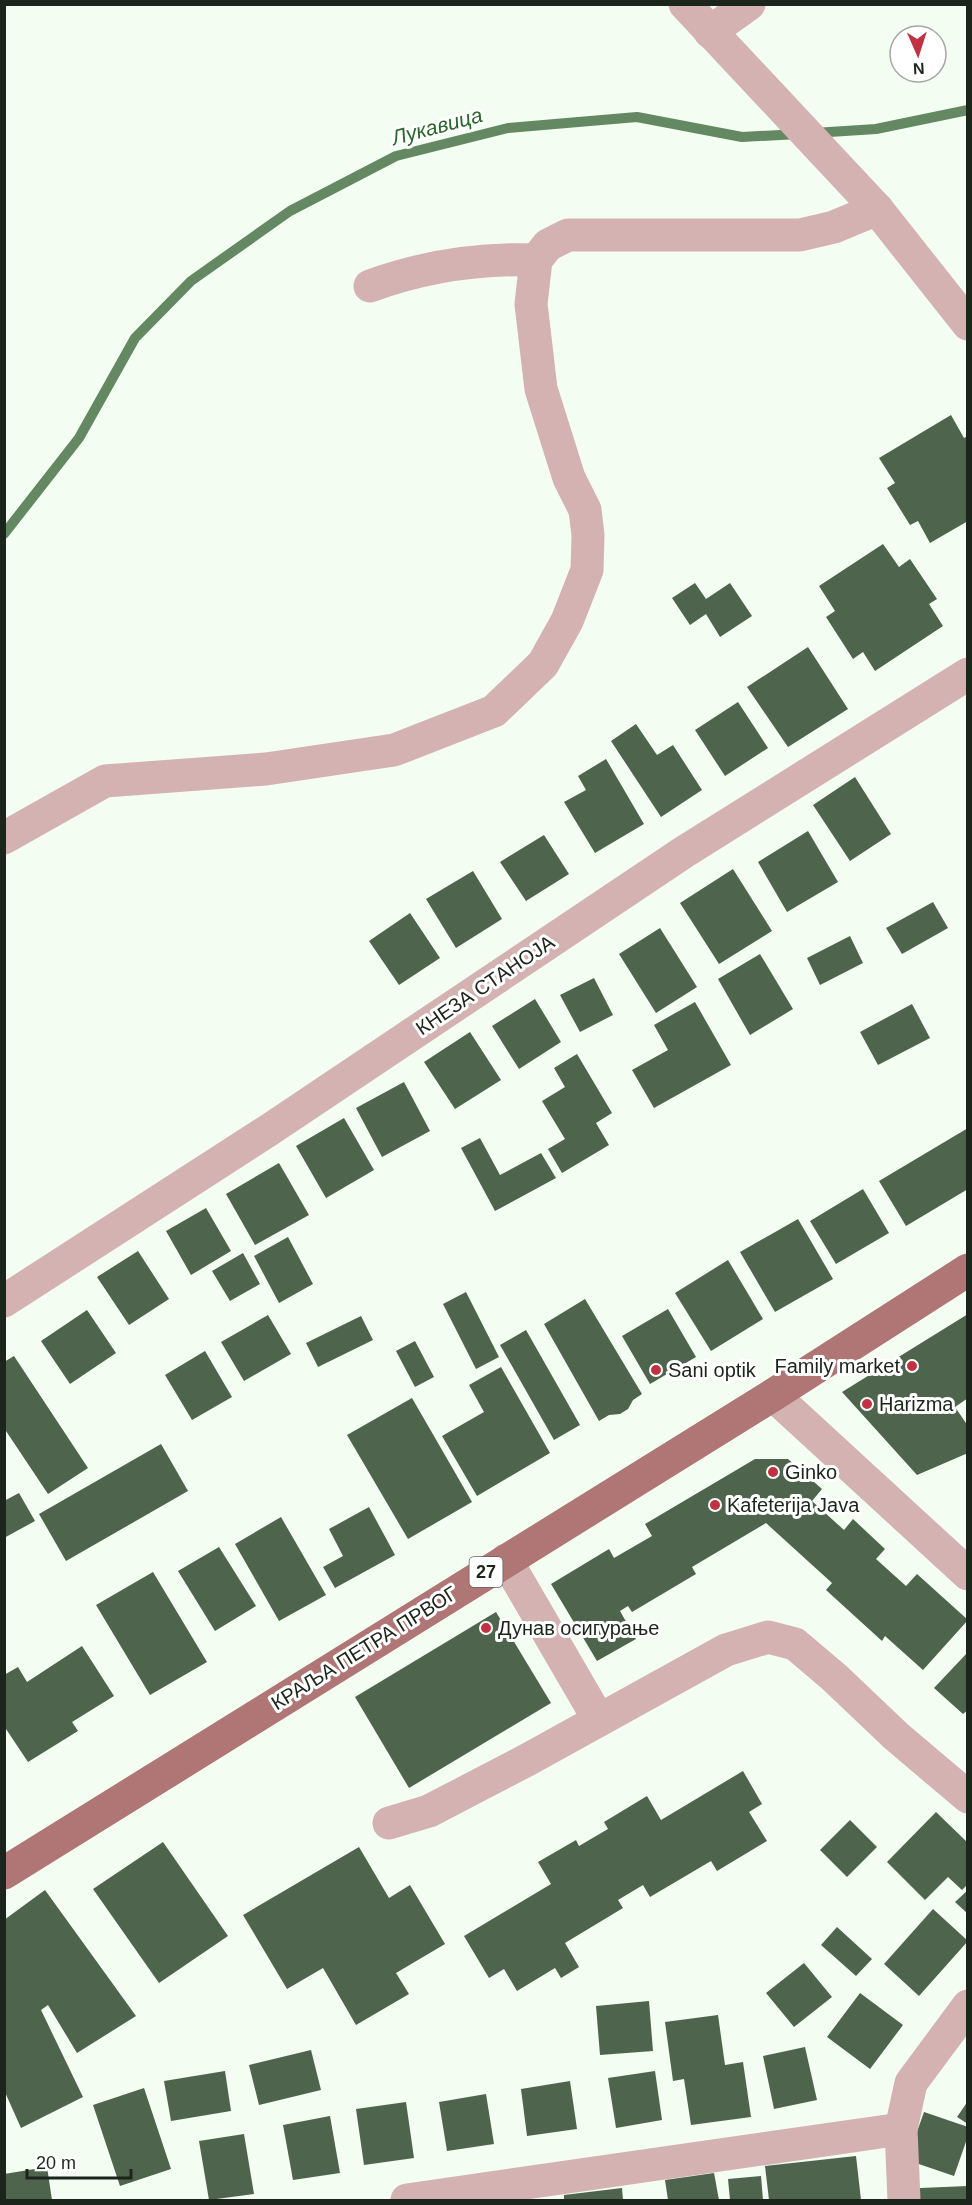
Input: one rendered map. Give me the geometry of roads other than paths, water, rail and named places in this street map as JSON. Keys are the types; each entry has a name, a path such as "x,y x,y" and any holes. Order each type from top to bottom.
{"main road":[{"name":"КРАЉА ПЕТРА ПРВОГ","path":"4,1873 773,1395 968,1270"}],"street":[{"path":"686,4 881,214 968,324"},
{"path":"710,32 749,4"},
{"path":"4,838 105,781 266,769 394,750 494,711 543,664 567,621 587,570 588,535 585,510 569,478 541,389 531,304 536,260 548,245 568,236 800,235 881,214"},
{"path":"370,286 402,274 456,263 501,259 536,260"},
{"name":"КНЕЗА СТАНОЈА","path":"4,1301 259,1136 684,852 968,674"},
{"path":"773,1395 968,1574"},
{"path":"506,1560 599,1720"},
{"path":"388,1823 429,1811 726,1650 768,1637 795,1644 835,1678 896,1736 968,1797"},
{"path":"904,2200 901,2129 911,2083 968,2006"},
{"path":"407,2200 901,2129"}],"waterway":[{"name":"Лукавица","path":"814,133 876,129 968,110"},
{"name":"Лукавица","path":"4,534 79,438 135,338 191,281 290,211 396,156 508,128 637,117 742,137 799,134"}],"place":[{"name":"Family market","path":"912,1366"},
{"name":"Sani optik","path":"656,1370"},
{"name":"Harizma","path":"867,1404"},
{"name":"Ginko","path":"773,1472"},
{"name":"Kafeterija Java","path":"715,1505"},
{"name":"Дунав осигурање","path":"486,1628"}]}
